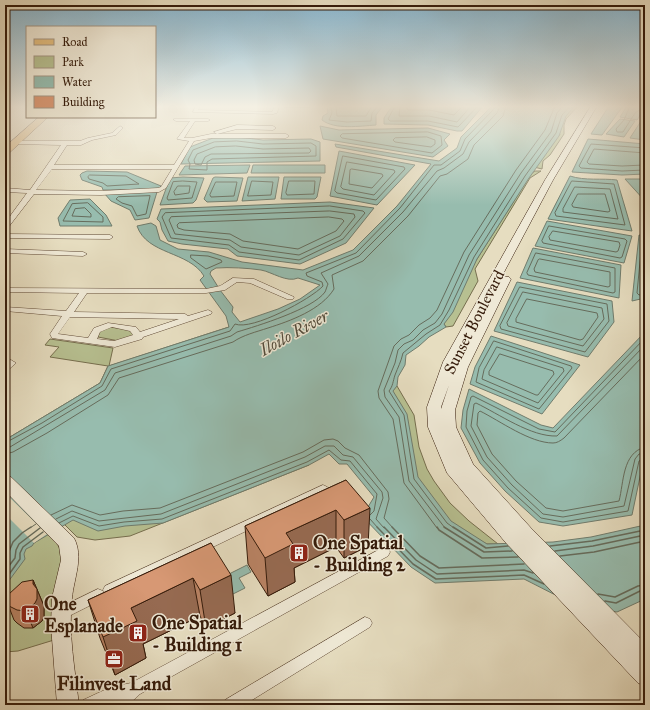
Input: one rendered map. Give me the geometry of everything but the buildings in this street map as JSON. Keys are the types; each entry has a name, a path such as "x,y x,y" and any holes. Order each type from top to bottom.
{"main road":[{"path":"5,152 18,139"},
{"name":"Sunset Boulevard","path":"525,233 549,180 574,139"},
{"name":"Sunset Boulevard","path":"580,139 450,362 434,407 435,427 453,469 519,535 599,620"},
{"path":"5,480 65,539 70,550 70,560 62,598 68,705"},
{"path":"599,620 645,657"},
{"path":"599,620 645,676"}],"street":[{"path":"15,142 81,143 90,139"},
{"path":"182,139 198,139"},
{"path":"5,190 85,193 159,190 163,188 175,167 194,140"},
{"path":"5,228 65,143"},
{"path":"50,166 175,167"},
{"path":"5,236 110,237"},
{"path":"5,251 83,254"},
{"path":"5,290 206,291 222,288 236,280 251,281 290,297"},
{"path":"84,291 54,334 55,336 115,344 208,312"},
{"path":"5,309 68,314 191,317"},
{"path":"91,341 97,330 112,326 133,329 139,336"},
{"path":"62,612 323,489 333,501"},
{"path":"116,705 135,689 384,552"},
{"path":"230,705 365,623"},
{"path":"88,705 111,694 135,689"}],"green space":[{"path":"552,139 561,139 550,155 543,161 542,169 534,167"},
{"path":"535,171 541,171 530,178 475,269 478,281 453,326 446,327 444,324 451,300 531,174"},
{"path":"108,327 128,329 134,335 119,341 98,337 100,329"},
{"path":"229,327 5,440 100,383 108,366 50,357 59,347 45,345 50,339 113,348 109,366"},
{"path":"397,386 414,415 419,447 427,469 434,481 450,503 469,521 498,544 487,544 449,527 416,479 392,391"},
{"path":"309,465 130,536 95,540 77,537 56,516"},
{"path":"47,534 58,546 63,561 54,640 18,651 5,652 5,551 34,543"}],"water":[{"path":"210,139 311,139 320,142 320,161 181,164 190,147"},
{"path":"324,139 445,139 448,146 433,157"},
{"name":"Iloilo River","path":"460,139 557,139 529,178 477,259 453,312 444,324 446,327 429,337 406,355 405,365 398,377 397,386 393,391 407,414 418,477 451,521 487,544 553,542 591,537 645,525 645,599 617,612 577,606 524,579 435,583 411,567 361,515 370,510 368,507 374,497 347,464 339,464 329,454 309,465 163,523 125,526 98,531 73,520 26,549 24,554 25,559 5,586 5,440 100,383 108,366 229,327 226,316 200,280 204,276 197,268 189,262 150,243 142,235 137,226 151,223 156,226 160,240 178,249 209,252 242,262 303,270 353,250 397,206 431,164 336,147 335,144 439,161 457,148","holes":["216,268 261,270 284,278 298,278 320,285 300,299 278,309 240,322 232,312 233,307 210,274 211,271"]},
{"path":"588,139 645,144 645,174 622,175 572,172"},
{"path":"339,151 415,165 377,205 330,196"},
{"path":"250,165 247,173 179,175 185,166"},
{"path":"253,165 325,165 325,173 251,173"},
{"path":"87,171 127,172 161,186 158,189 103,190 102,187 82,180 80,175"},
{"path":"570,176 576,178 617,180 632,231 548,219"},
{"path":"248,177 279,177 275,199 242,201"},
{"path":"284,177 321,177 317,197 315,199 281,199"},
{"path":"170,178 204,178 196,200 193,203 160,205"},
{"path":"213,178 243,178 237,201 207,202 204,199"},
{"path":"625,179 645,179 645,201"},
{"path":"157,192 149,218 135,220 130,210 111,201 104,193"},
{"path":"90,199 106,215 112,226 60,226 58,218 70,200"},
{"path":"330,202 374,208 346,243 300,264 237,256 228,249 168,241 162,230 160,222 157,219 161,209"},
{"path":"547,221 632,236 624,263 535,246"},
{"path":"639,235 645,236 645,298 632,301"},
{"path":"533,248 621,265 619,298 520,278"},
{"path":"517,282 612,301 614,322 588,357 494,331"},
{"path":"645,332 645,453 632,515 563,526 539,522 505,491 480,463 461,428 463,410 469,389 541,425 553,428"},
{"path":"491,336 580,365 542,414 470,384 475,367"},
{"path":"247,565 251,572 239,578 245,588 229,596 219,579"}],"pier":[{"path":"5,493 47,534 34,543 5,514"}],"place":[{"name":"One Spatial - Building 2","path":"299,553"},
{"name":"One Esplanade","path":"30,614"},
{"name":"One Spatial - Building 1","path":"138,633"},
{"name":"Filinvest Land","path":"114,659"}]}
